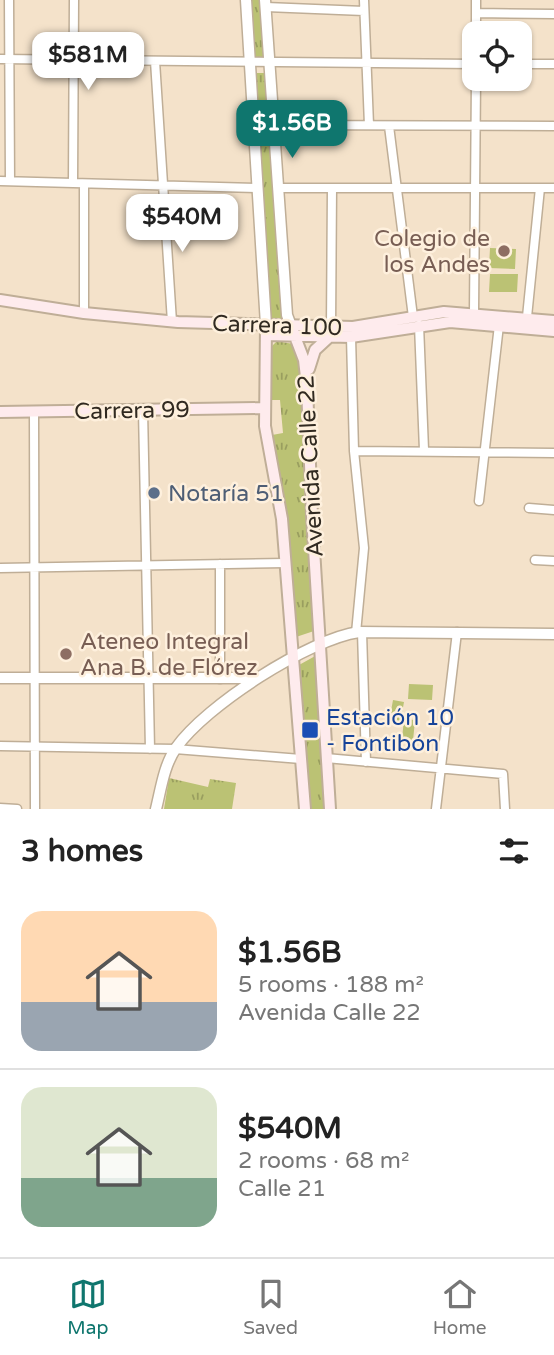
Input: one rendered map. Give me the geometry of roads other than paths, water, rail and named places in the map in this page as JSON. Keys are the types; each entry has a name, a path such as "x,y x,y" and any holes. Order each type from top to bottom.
{"main road":[{"name":"Carrera 100","path":"0,300 84,313 266,330 330,333 351,337 444,312 474,312 554,321"},
{"name":"Carrera 100","path":"330,333 416,321 554,331"},
{"name":"Avenida Calle 22","path":"266,330 264,408 268,452 282,519 305,809"},
{"name":"Avenida Calle 22","path":"293,331 304,360 307,386 330,809"},
{"path":"307,386 311,357 317,346 330,333"},
{"name":"Carrera 99","path":"0,412 264,408"}],"street":[{"path":"9,0 10,181"},
{"path":"73,183 74,0"},
{"name":"Avenida Calle 22","path":"246,0 266,330"},
{"path":"364,0 369,125"},
{"path":"476,0 476,21"},
{"path":"266,4 364,11"},
{"name":"Avenida Calle 22","path":"266,4 287,315 293,331"},
{"path":"476,13 554,14"},
{"path":"0,59 462,64"},
{"path":"155,61 172,322"},
{"path":"532,64 554,64"},
{"path":"474,312 476,91"},
{"path":"274,125 554,127"},
{"path":"389,126 395,188 416,321 424,450"},
{"path":"0,181 257,188"},
{"path":"84,184 84,313"},
{"path":"279,188 554,188"},
{"path":"330,333 332,188"},
{"path":"527,317 540,188"},
{"path":"479,501 499,325"},
{"path":"351,337 354,451 364,548 359,632 366,762"},
{"path":"143,410 150,748"},
{"path":"34,412 35,809"},
{"path":"354,451 554,453"},
{"path":"529,508 554,510"},
{"path":"535,560 554,561"},
{"path":"0,568 286,563"},
{"path":"220,564 220,679"},
{"path":"156,809 174,749 212,711 256,678 322,644 359,632 554,634"},
{"path":"436,809 457,632"},
{"path":"0,678 256,678"},
{"path":"0,746 174,749 301,760"},
{"path":"326,758 503,774 505,809"},
{"path":"0,808 17,809"}],"place":[{"name":"Colegio de los Andes","path":"504,251"},
{"name":"Notaría 51","path":"154,493"},
{"name":"Ateneo Integral Ana B. de Flórez","path":"66,654"},
{"name":"Estación 10 - Fontibón","path":"310,730"}]}
